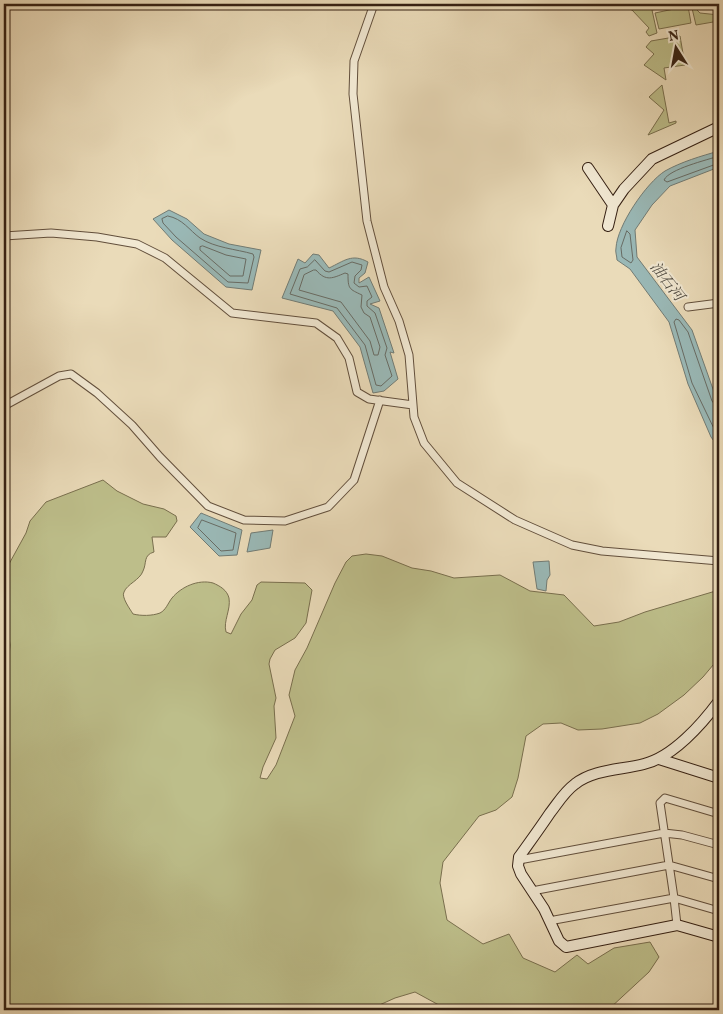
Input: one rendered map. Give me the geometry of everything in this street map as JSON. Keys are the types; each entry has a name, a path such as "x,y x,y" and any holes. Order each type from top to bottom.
{"street":[{"path":"374,4 354,61 353,94 367,221 384,287 399,321 408,355 414,417 424,443 457,483 515,520 572,545 602,551 719,560"},
{"path":"608,226 613,205 624,189 652,159 719,127"},
{"path":"588,168 613,205"},
{"path":"4,236 51,233 97,236 136,244 165,258 232,313 316,323 337,338 349,358 356,392 369,399 413,404"},
{"path":"688,307 719,303"},
{"path":"4,406 59,376 71,374 97,393 132,425 208,506 244,520 268,522 285,521 328,507 354,480 380,400"},
{"path":"719,701 708,716 674,748 659,759 645,764 604,772 575,783 564,794 518,860 521,874 550,921 559,941 566,947 677,926 719,937"},
{"path":"659,759 719,778"},
{"path":"677,926 660,803 665,798 719,814"},
{"path":"518,860 664,833 682,835 719,845"},
{"path":"532,891 669,865 719,879"},
{"path":"550,921 674,898 719,911"}],"green space":[{"path":"612,4 684,4 652,10 657,33 649,36 646,32 649,28 632,10"},
{"path":"691,4 700,13 719,15 719,21 696,25"},
{"path":"688,6 691,23 659,29 655,13"},
{"path":"680,36 685,65 664,68 666,80 644,65 654,54 646,47 651,41"},
{"path":"662,85 669,123 676,121 676,123 648,135 664,110 649,97"},
{"path":"103,480 117,491 143,504 164,509 176,516 177,521 166,537 152,537 154,552 148,555 141,574 123,594 133,614 154,615 160,613 172,598 185,587 202,582 213,583 223,589 228,595 229,607 225,628 226,632 231,634 241,614 252,600 257,585 261,582 305,583 312,590 306,623 295,638 275,650 270,659 269,664 276,698 274,706 276,738 260,778 267,779 276,765 295,716 289,695 295,670 307,648 335,583 346,562 352,556 366,554 382,556 412,568 454,578 500,575 530,591 564,595 594,626 619,622 645,612 719,590 719,658 703,677 684,695 658,714 640,723 602,729 578,730 561,723 543,724 526,736 518,778 512,797 496,810 479,816 443,862 440,883 447,920 483,944 509,934 523,958 555,972 577,955 588,964 614,948 650,942 659,957 649,972 609,1010 448,1010 415,992 395,998 375,1007 373,1010 4,1010 4,716 8,719 7,680 10,645 4,596 9,564 26,533 30,521 46,502"}],"water":[{"path":"719,151 719,167 670,186 652,205 635,230 637,257 692,330 719,406 719,448 711,437 688,384 669,322 630,269 617,260 616,251 621,228 627,217 641,195 657,177 678,165"},
{"path":"169,210 187,219 204,234 229,244 261,250 252,290 226,287 172,240 153,219"},
{"path":"313,254 319,255 329,268 353,258 368,262 365,273 359,278 359,283 369,277 380,301 370,304 379,308 394,353 390,352 398,379 384,391 373,393 360,347 333,311 282,298 298,259 305,263"},
{"path":"201,513 242,530 237,555 219,556 190,527"},
{"path":"273,530 270,548 247,552 251,533"},
{"path":"549,561 550,575 547,580 546,591 537,589 533,562"}],"water label":[{"name":"油石河","path":"666,282"}]}
